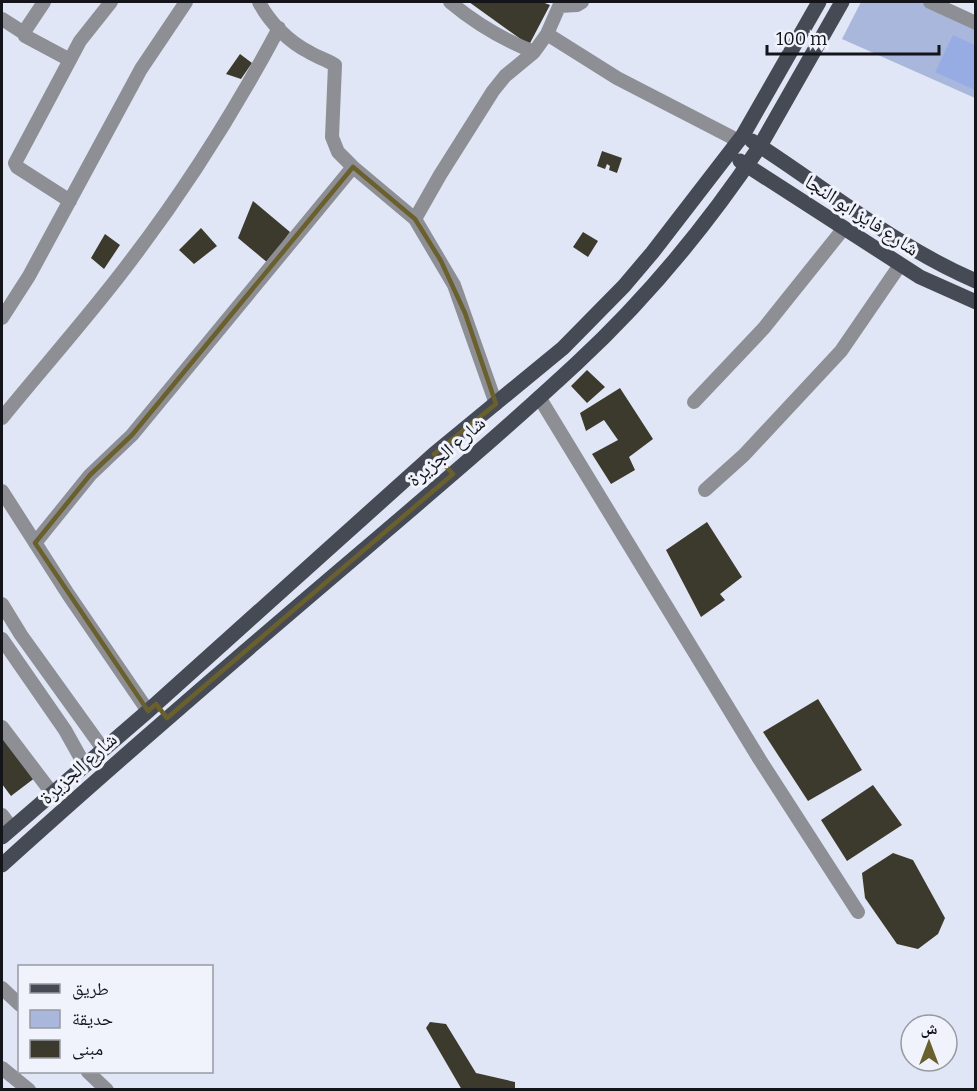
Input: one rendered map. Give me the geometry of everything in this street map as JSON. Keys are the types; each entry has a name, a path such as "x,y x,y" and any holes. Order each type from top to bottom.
{"main road":[{"name":"شارع الجزيرة","path":"7,833 434,454 563,348 616,294 652,253 730,154 819,2"},
{"name":"شارع الجزيرة","path":"2,864 152,730 453,474 578,362 650,287 710,216 760,146 842,2"},
{"name":"شارع فايز ابو النجا","path":"741,138 760,146 903,244 975,281"},
{"name":"شارع فايز ابو النجا","path":"730,154 900,265 935,285 975,302"},
{"path":"434,454 453,474"},
{"path":"148,710 167,718"},
{"path":"148,710 152,730"}],"street":[{"path":"24,33 44,2"},
{"path":"70,201 15,165 80,41 111,2"},
{"path":"2,318 29,276 141,69 186,2"},
{"path":"259,2 279,28 296,44 335,65 332,138 338,152 415,219 454,285 496,404"},
{"path":"450,2 479,24 509,42 534,52"},
{"path":"415,219 493,91 512,69 534,52 547,34 561,4 577,5 582,2"},
{"path":"930,2 975,23"},
{"path":"2,20 34,41 70,60"},
{"path":"2,418 131,260 178,196 240,99 279,28"},
{"path":"547,34 617,78 741,138"},
{"path":"35,543 90,475 132,435 353,167"},
{"path":"694,402 764,328 844,228"},
{"path":"705,490 744,455 841,351 900,265"},
{"path":"539,397 760,760 858,912"},
{"path":"2,491 148,710"},
{"path":"2,604 28,645 103,749"},
{"path":"2,639 65,730 84,764"},
{"path":"2,728 52,793"},
{"path":"2,815 7,833"},
{"path":"2,988 18,1003"},
{"path":"2,1068 29,1089"},
{"path":"90,1073 107,1089"}],"highlighted area":[{"path":"353,167 415,219 441,261 465,313 496,404 434,454 453,474 167,718 156,704 148,711 35,543 90,475 132,435"}],"green space":[{"path":"861,2 930,2 975,24 975,98 842,39"}],"shaded area":[{"path":"953,35 975,45 975,90 935,72"}],"building":[{"path":"469,2 542,2 550,5 529,45"},
{"path":"240,54 252,63 241,79 226,74"},
{"path":"602,151 622,158 617,173 609,170 610,166 607,164 605,169 597,166"},
{"path":"253,201 290,232 268,263 238,238"},
{"path":"201,228 217,246 194,264 179,250"},
{"path":"583,232 598,241 588,257 573,247"},
{"path":"105,234 120,245 104,269 91,258"},
{"path":"587,370 605,387 587,403 571,386"},
{"path":"620,388 653,439 629,457 635,470 611,484 592,454 618,440 604,420 586,431 580,413"},
{"path":"707,522 742,577 720,594 725,600 701,617 666,550"},
{"path":"818,699 862,770 808,801 763,732"},
{"path":"2,737 36,777 11,796 2,784"},
{"path":"873,785 902,825 847,861 821,820"},
{"path":"893,853 913,860 945,918 938,934 918,949 897,944 865,898 862,873"},
{"path":"430,1022 446,1024 476,1073 515,1082 515,1090 462,1090 426,1028"}]}
